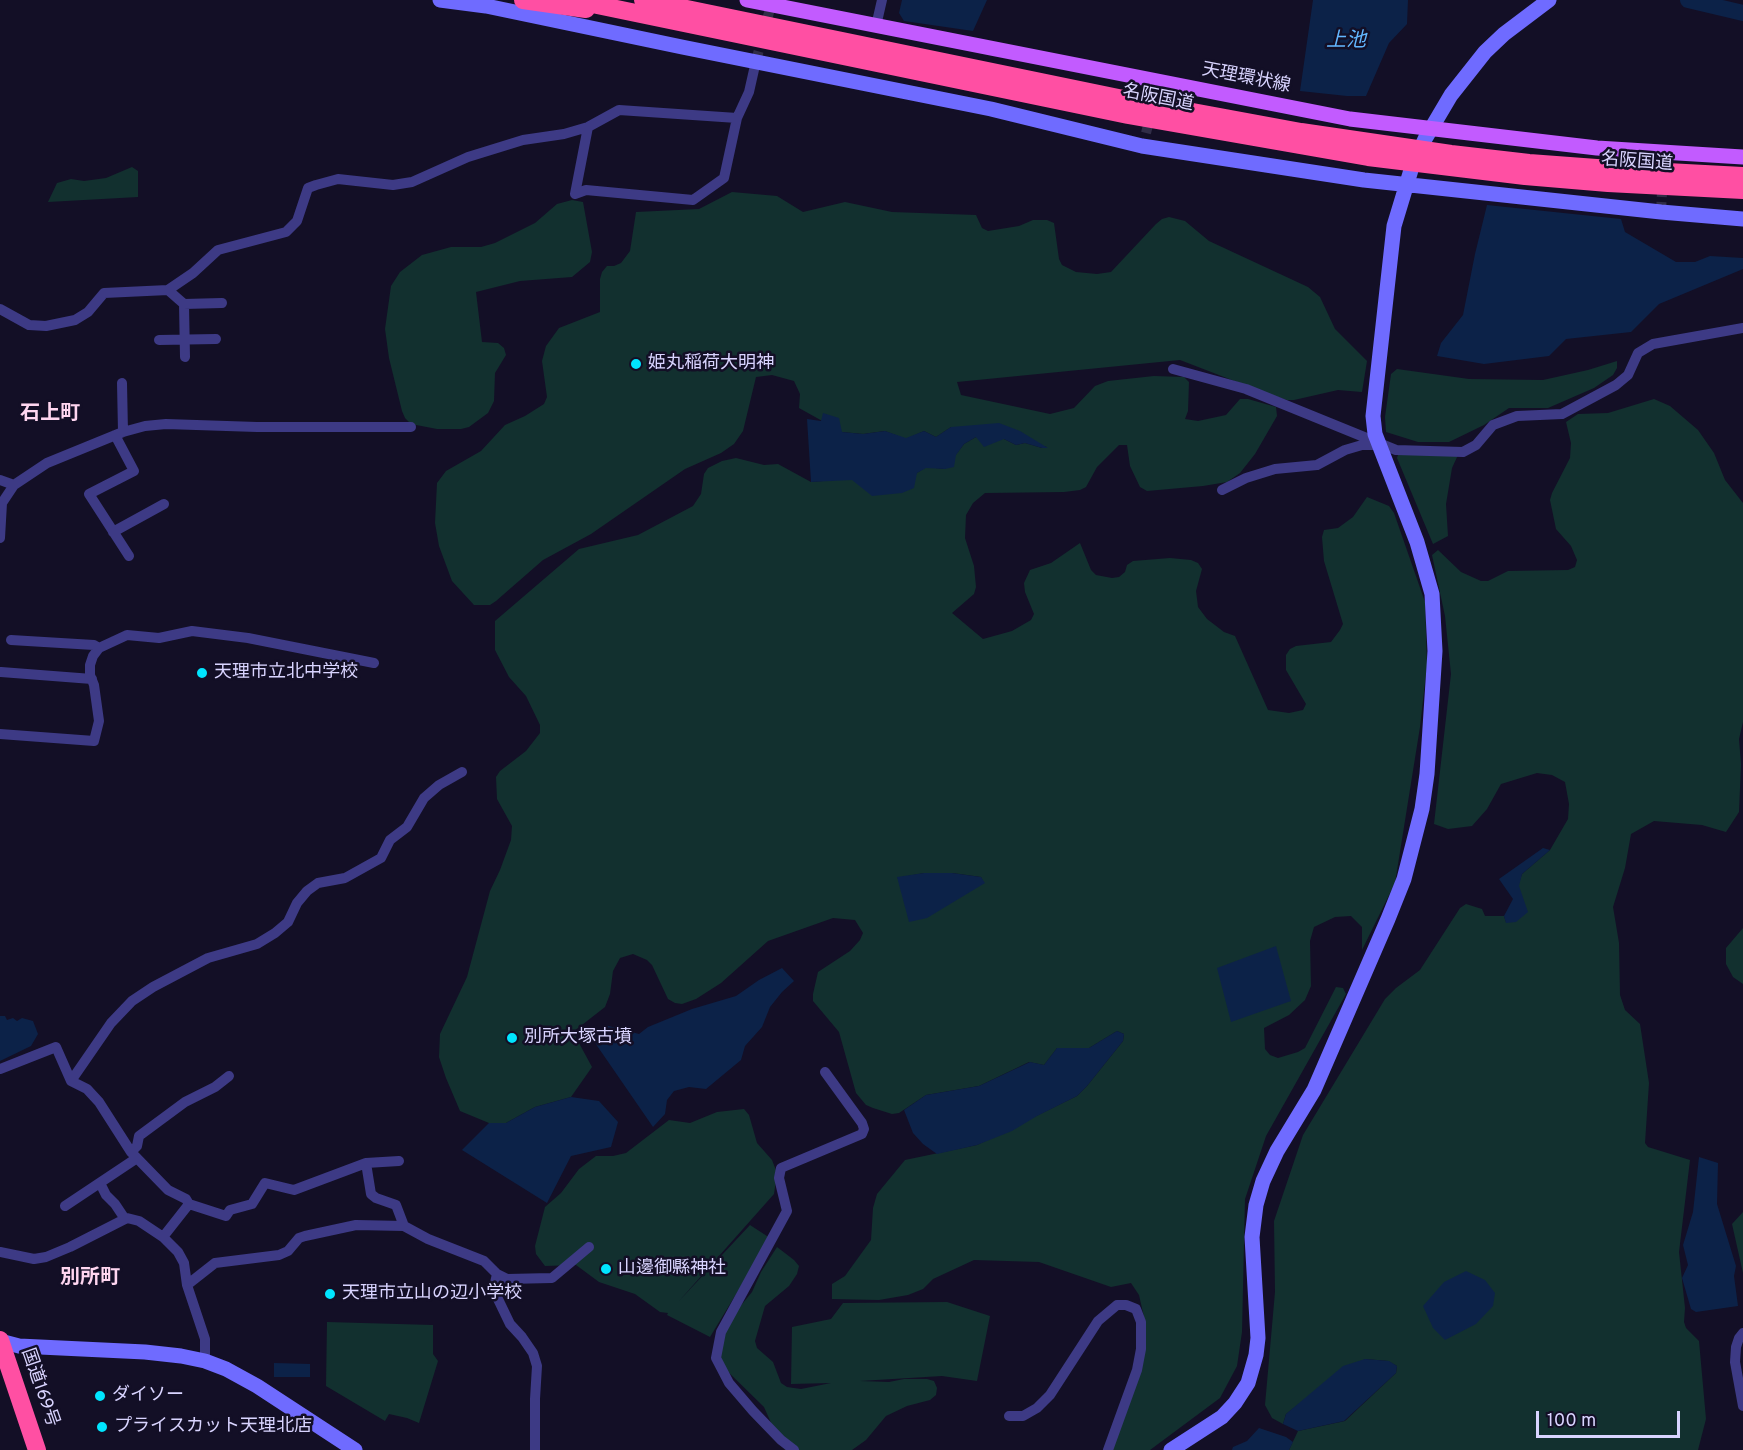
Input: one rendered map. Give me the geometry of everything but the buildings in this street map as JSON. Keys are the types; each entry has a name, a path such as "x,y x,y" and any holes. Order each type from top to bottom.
{"highway":[{"path":"523,0 677,21"},
{"name":"名阪国道","path":"573,0 1139,117 1368,157 1525,176 1743,190"},
{"name":"名阪国道","path":"643,0 1185,111 1376,143 1529,163 1743,176"},
{"path":"667,0 784,29"},
{"name":"国道169号","path":"0,1341 37,1450"}],"main road":[{"name":"天理環状線","path":"747,0 1159,87 1350,119 1597,148 1743,157"}],"street":[{"path":"440,0 486,6 1144,140 1364,180 1743,219"},
{"path":"876,26 882,0"},
{"path":"1171,1450 1222,1417 1235,1403 1248,1383 1257,1355 1252,1237 1256,1205 1263,1181 1277,1151 1314,1090 1388,919 1404,879 1422,809 1427,774 1435,651 1432,594 1417,542 1375,434 1373,416 1394,226 1411,170 1425,139 1451,95 1485,52 1520,20 1549,0"},
{"path":"588,127 575,194 586,190 693,200 724,178 736,118 749,92 756,61"},
{"path":"0,309 29,325 46,326 75,321 88,312 104,293 168,290 193,273 218,250 286,232 297,221 308,188 338,179 393,185 412,182 468,157 512,143 564,134 588,127 619,110 736,118"},
{"path":"168,290 183,304 185,357"},
{"path":"183,304 222,303"},
{"path":"1173,369 1246,389 1396,450 1463,452 1476,445 1493,425 1517,416 1562,414 1616,385 1628,375 1638,352 1653,344 1743,328"},
{"path":"159,340 216,339"},
{"path":"122,382 119,433 134,471 89,494 129,556"},
{"path":"0,538 2,503 14,485 47,463 119,433 145,426 166,424 257,427 411,427"},
{"path":"1222,490 1246,478 1275,468 1317,465 1345,450 1362,445 1379,445"},
{"path":"0,480 14,485"},
{"path":"113,532 164,504"},
{"path":"0,734 94,741 99,721 99,708 90,665 99,648 127,635 159,638 192,631 248,638 374,663"},
{"path":"11,640 94,645 99,648"},
{"path":"2,672 92,679"},
{"path":"70,1080 111,1023 132,1001 153,987 208,958 257,944 275,933 288,922 297,903 307,891 318,883 345,878 381,858 390,840 407,827 424,798 439,785 462,772"},
{"path":"0,1069 56,1047 70,1080 87,1089 99,1102 134,1155 168,1190 186,1199 189,1204 226,1216 230,1210 252,1204 265,1183 294,1190 301,1189 366,1163 399,1161"},
{"path":"794,1450 781,1445 729,1383 716,1358 721,1332 787,1211 779,1178 781,1168 862,1134 864,1129 825,1072"},
{"path":"65,1206 100,1183 134,1155 139,1136 184,1102 215,1087 229,1076"},
{"path":"366,1163 371,1194 396,1205 404,1226"},
{"path":"100,1183 105,1195 115,1204 124,1219"},
{"path":"163,1237 189,1204"},
{"path":"0,1252 34,1259 46,1257 124,1219 139,1221 163,1237 178,1252 184,1263 187,1285 205,1339 205,1361"},
{"path":"187,1285 215,1263 279,1255 288,1251 299,1238 357,1225 404,1226 428,1239 484,1261 497,1274 507,1279 552,1278 589,1247"},
{"path":"497,1274 494,1287 497,1297 510,1324 522,1337 537,1366 535,1450"},
{"path":"1009,1416 1023,1416 1037,1408 1050,1395 1098,1321 1117,1305 1126,1305 1136,1309 1141,1322 1141,1349 1137,1370 1108,1450"},
{"path":"1743,1333 1736,1347 1736,1362 1743,1406"},
{"path":"0,1341 19,1346 146,1352 205,1361 257,1386 355,1450"}],"green space":[{"path":"132,167 138,171 138,197 48,202 57,183 71,179 84,181 106,178"},
{"path":"732,192 777,196 803,212 845,202 892,212 976,215 982,228 988,231 1019,226 1033,220 1047,220 1054,223 1059,259 1062,265 1076,272 1097,274 1111,272 1156,224 1169,217 1185,221 1209,241 1308,287 1320,297 1335,329 1367,361 1362,392 1338,390 1294,400 1263,392 1180,360 957,382 961,395 1050,414 1074,408 1095,386 1108,381 1154,376 1184,377 1189,382 1188,411 1185,419 1198,421 1226,415 1240,399 1276,407 1277,416 1255,454 1240,473 1227,482 1147,491 1140,487 1130,466 1127,445 1119,445 1097,467 1086,487 1080,490 985,493 973,503 966,515 965,538 974,566 976,587 974,594 952,613 983,639 1012,631 1031,620 1034,614 1025,592 1024,583 1030,570 1051,563 1080,543 1091,570 1096,575 1112,578 1119,577 1125,572 1127,565 1133,561 1170,558 1191,560 1198,563 1202,569 1196,591 1198,607 1207,619 1224,632 1235,636 1268,710 1289,713 1303,710 1306,704 1286,670 1286,655 1296,646 1331,642 1340,630 1343,624 1324,561 1322,537 1324,530 1338,528 1353,517 1367,497 1389,506 1394,513 1425,602 1427,665 1420,727 1395,883 1362,950 1362,927 1351,916 1335,917 1314,927 1310,941 1311,986 1305,1000 1289,1015 1264,1028 1265,1049 1270,1055 1278,1058 1298,1052 1305,1048 1336,987 1343,988 1346,994 1266,1136 1245,1199 1242,1332 1237,1366 1220,1398 1150,1450 1112,1450 1127,1409 1144,1317 1139,1295 1131,1283 1111,1287 1039,1262 974,1260 933,1279 923,1289 908,1295 879,1300 832,1299 832,1284 845,1276 871,1240 873,1208 877,1194 905,1160 977,1145 1077,1096 1123,1041 1124,1034 1117,1031 1089,1048 1057,1048 1044,1065 1029,1062 979,1086 926,1095 899,1113 892,1114 873,1108 866,1105 856,1093 839,1032 813,1001 818,972 850,951 863,933 855,920 833,918 768,941 721,983 696,999 682,1004 668,999 652,965 647,960 633,954 620,958 613,971 610,994 605,1007 573,1032 592,1067 571,1097 535,1107 506,1123 489,1123 460,1111 446,1078 439,1057 440,1034 467,977 490,891 511,840 512,826 497,799 496,777 500,771 526,751 540,733 540,725 526,696 509,677 495,650 495,621 579,549 638,535 693,506 701,494 704,474 708,468 722,461 736,458 764,465 778,464 811,482 917,473 926,467 945,469 964,444 976,437 1004,439 1016,445 1025,443 1042,448 1047,447 951,427 936,437 924,431 906,439 885,431 863,434 842,432 799,408 800,394 794,381 772,375 756,377 743,431 734,444 721,453 685,469 591,534 543,560 490,605 474,605 452,581 439,546 435,523 437,483 446,471 481,451 505,425 544,404 547,397 542,361 546,346 559,328 600,312 602,272 607,266 621,263 630,251 636,212 699,209","holes":["924,873 952,873 981,877 984,883 958,897 897,878"]},
{"path":"572,200 583,202 592,252 590,262 572,277 520,281 476,292 482,342 498,343 504,348 506,355 495,373 494,401 488,413 469,427 461,429 437,429 411,424 402,411 389,358 385,329 391,286 400,272 422,255 451,247 481,247 495,243 535,223 557,204"},
{"path":"1617,361 1617,368 1613,375 1594,388 1548,408 1509,408 1484,425 1449,442 1418,442 1386,432 1385,417 1391,374 1397,369 1469,379 1543,380"},
{"path":"1654,399 1670,406 1698,430 1714,453 1725,480 1743,503 1743,722 1739,739 1741,764 1739,812 1726,832 1702,825 1654,821 1631,834 1625,868 1613,907 1619,943 1620,995 1625,1010 1640,1024 1649,1083 1645,1143 1648,1147 1690,1160 1679,1252 1685,1308 1684,1322 1686,1328 1699,1341 1706,1419 1698,1450 1289,1450 1298,1431 1345,1421 1396,1373 1397,1366 1388,1361 1365,1359 1313,1393 1286,1414 1283,1424 1272,1418 1265,1405 1275,1292 1274,1221 1303,1135 1385,999 1420,970 1460,908 1466,904 1482,909 1485,916 1504,916 1506,922 1522,874 1550,850 1568,819 1569,804 1565,782 1552,775 1537,773 1501,784 1487,809 1472,826 1448,829 1434,824 1451,674 1445,616 1432,555 1438,550 1461,572 1481,581 1488,581 1508,571 1568,570 1575,567 1577,560 1571,546 1556,529 1550,500 1570,458 1571,443 1566,422 1578,414 1608,413"},
{"path":"1399,452 1458,455 1452,468 1446,504 1448,536 1433,544 1397,458"},
{"path":"1743,928 1743,984 1733,977 1726,964 1726,948"},
{"path":"744,1109 749,1115 757,1143 772,1160 777,1173 774,1194 679,1301 750,1225 770,1238 710,1337 667,1315 668,1313 660,1312 635,1294 599,1282 576,1265 545,1266 536,1254 535,1246 545,1207 561,1193 579,1169 596,1156 626,1153 669,1120 690,1123 717,1112"},
{"path":"1743,1212 1743,1273 1732,1224"},
{"path":"777,1247 799,1266 789,1286 765,1306 755,1341 757,1348 773,1362 781,1383 787,1387 801,1389 831,1383 791,1384 792,1327 831,1319 843,1303 947,1302 990,1316 977,1381 942,1376 860,1381 889,1382 904,1379 927,1379 934,1381 937,1388 936,1395 930,1400 907,1406 886,1416 866,1440 852,1450 785,1450 764,1407 719,1363 722,1334 733,1315 752,1292 761,1272"},
{"path":"327,1322 433,1325 433,1354 438,1361 419,1423 389,1414 385,1421 326,1386"}],"water":[{"path":"902,0 987,0 973,31 904,21 899,13"},
{"name":"上池","path":"1313,0 1408,0 1407,24 1389,43 1366,96 1300,91"},
{"path":"1487,205 1621,219 1625,232 1676,262 1695,262 1710,256 1743,258 1743,269 1659,304 1631,332 1566,339 1549,356 1484,364 1437,356 1441,343 1463,315"},
{"path":"823,413 839,418 842,432 863,434 885,431 906,438 924,431 936,437 951,427 999,423 1020,431 1048,448 1025,443 1016,445 1004,439 984,447 976,437 964,444 956,455 954,467 926,468 917,473 914,488 902,493 872,496 852,480 811,482 807,419 821,421"},
{"path":"1543,848 1550,850 1522,874 1519,886 1528,912 1516,922 1506,923 1504,916 1513,899 1499,879"},
{"path":"924,873 952,873 981,877 985,883 927,918 909,922 897,877"},
{"path":"1276,946 1291,1001 1231,1022 1217,968"},
{"path":"782,968 794,981 770,1007 762,1027 745,1046 741,1060 706,1089 689,1087 674,1091 667,1100 665,1114 653,1127 591,1037 605,1025 639,1034 648,1027 692,1009 736,996"},
{"path":"0,1016 5,1016 7,1020 13,1018 17,1021 22,1018 33,1021 38,1034 31,1046 0,1061"},
{"path":"1117,1031 1124,1034 1123,1041 1077,1096 1012,1131 977,1145 937,1154 913,1133 904,1110 926,1095 979,1086 1030,1062 1044,1065 1057,1048 1089,1048"},
{"path":"571,1097 599,1101 618,1122 611,1147 571,1156 547,1203 462,1150 489,1123 506,1123 535,1107"},
{"path":"1699,1157 1718,1163 1717,1204 1736,1266 1734,1276 1738,1306 1696,1312 1691,1309 1682,1278 1688,1265 1683,1245 1693,1212"},
{"path":"1466,1271 1485,1280 1495,1293 1493,1306 1476,1324 1445,1340 1433,1328 1423,1306 1444,1282"},
{"path":"1365,1359 1389,1361 1397,1366 1396,1373 1344,1421 1298,1431 1283,1424 1286,1414 1343,1366"},
{"path":"274,1363 310,1364 310,1377 274,1377"},
{"path":"1259,1428 1286,1437 1293,1442 1289,1450 1232,1450 1233,1447 1247,1441"}],"waterway":[{"path":"1688,0 1743,13"}],"tunnel":[{"path":"756,61 771,5"},
{"path":"1146,133 1157,91"},
{"path":"1661,212 1664,152"}],"place":[{"name":"姫丸稲荷大明神","path":"636,364"},
{"name":"天理市立北中学校","path":"202,673"},
{"name":"別所大塚古墳","path":"512,1038"},
{"name":"山邊御縣神社","path":"606,1269"},
{"name":"天理市立山の辺小学校","path":"330,1294"},
{"name":"ダイソー","path":"100,1396"},
{"name":"プライスカット天理北店","path":"102,1427"}],"district":[{"name":"石上町","path":"50,415"},
{"name":"別所町","path":"90,1279"}]}
